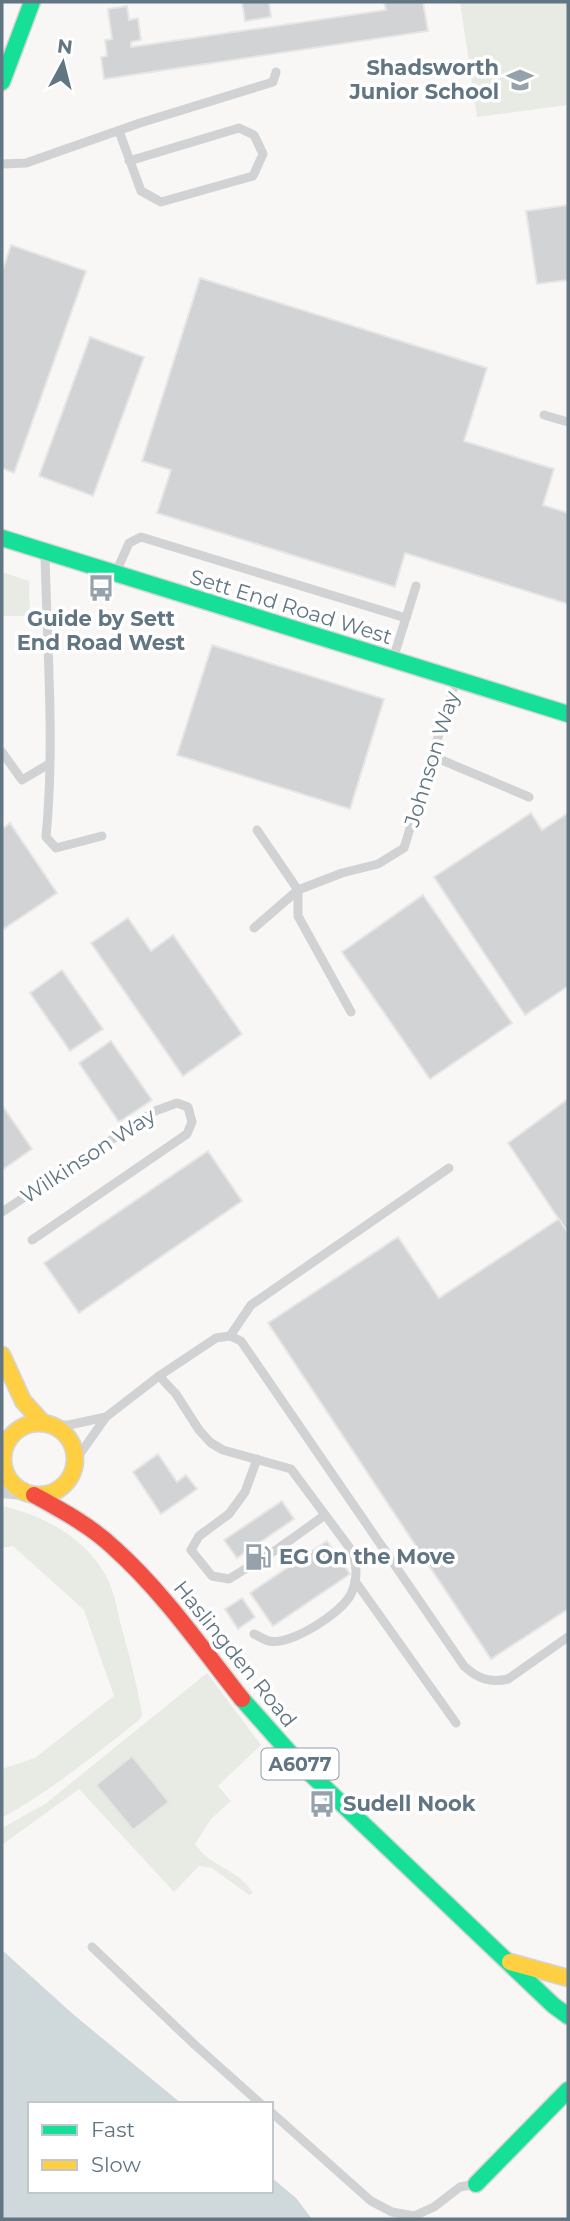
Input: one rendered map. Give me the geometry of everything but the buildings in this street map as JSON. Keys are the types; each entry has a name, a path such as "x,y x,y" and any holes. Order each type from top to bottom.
{"main road":[{"path":"2,82 32,2"},
{"name":"Sett End Road West","path":"2,538 568,714"},
{"name":"A6077","path":"4,1361 4,1467 14,1486 29,1493"},
{"name":"A6077","path":"4,1361 24,1402 47,1424 61,1431 69,1439 81,1486"},
{"path":"4,1446 21,1428 32,1424 47,1424"},
{"path":"29,1493 45,1494 56,1491 65,1484 74,1462"},
{"name":"Haslingden Road","path":"29,1493 68,1514 113,1546 165,1600 252,1712 283,1747 568,2017"},
{"name":"Haslingden Road","path":"96,1514 113,1546"},
{"name":"Haslingden Road","path":"507,1962 568,1978"},
{"path":"476,2184 568,2090"}],"street":[{"path":"2,1489 29,1493"}],"lane":[{"path":"2,164 26,163 273,82 276,72"},
{"path":"119,131 129,161 141,191 161,202 253,176 263,154 254,135 239,128 129,161"},
{"path":"544,415 568,422"},
{"path":"116,574 129,543 141,537 406,618"},
{"path":"44,551 49,764 46,837 56,848 102,836"},
{"path":"393,660 416,586"},
{"name":"Johnson Way","path":"254,928 298,890 342,873 378,864 404,848 456,680"},
{"path":"2,752 22,780 49,764"},
{"path":"432,757 529,797"},
{"path":"257,830 298,890 298,916 351,1012"},
{"name":"Wilkinson Way","path":"2,1212 155,1111 177,1103 187,1107 192,1122 187,1133 32,1240"},
{"path":"230,1336 251,1305 449,1168"},
{"path":"74,1462 106,1417 159,1376 216,1338 230,1336 242,1341 464,1666 474,1676 496,1681 508,1679 568,1637"},
{"path":"159,1376 176,1394 199,1430 211,1443 223,1450 292,1469 352,1551 357,1566 355,1581 351,1595 339,1609 284,1641 268,1641 254,1634"},
{"path":"47,1424 69,1425 106,1417"},
{"path":"257,1459 245,1492 229,1514 199,1536 191,1550 212,1576 229,1579 325,1515"},
{"path":"355,1581 456,1723"},
{"path":"92,1947 259,2102"},
{"path":"273,2114 371,2201 392,2213 414,2216 434,2207 460,2188 476,2184"}],"shaded area":[{"name":"Shadsworth Junior School","path":"460,2 568,2 568,105 477,117"},
{"path":"2,572 29,581 30,616 2,616"},
{"path":"2,1506 34,1516 64,1532 78,1542 101,1567 115,1599 142,1714 140,1719 73,1772 2,1818 2,1769 35,1758 114,1696 84,1610 13,1546 2,1548"},
{"path":"207,1673 261,1745 218,1786 231,1801 211,1819 195,1844 208,1858 240,1879 253,1893 249,1895 212,1868 199,1866 174,1892 79,1789 2,1845 2,1828 45,1804"},
{"path":"2,1950 74,2015 180,2102 28,2102 28,2193 273,2193 273,2179 296,2198 312,2219 2,2219"}],"traffic: fast":[{"path":"2,82 32,2"},
{"path":"2,538 568,714"},
{"path":"242,1699 298,1762 553,2005 568,2016"},
{"path":"476,2184 568,2090"}],"traffic: slow":[{"path":"2,1355 23,1401 43,1423"},
{"path":"39,1423 59,1429 69,1439 75,1459 69,1479 59,1489 39,1495 19,1489 9,1479 3,1459 9,1439 19,1429 39,1423"},
{"path":"510,1962 568,1978"}],"traffic: jam":[{"path":"34,1495 96,1533 132,1565 181,1620 242,1699"}],"place":[{"name":"Shadsworth Junior School","path":"520,80"},
{"name":"Guide by Sett End Road West","path":"101,588"},
{"name":"EG On the Move","path":"258,1557"},
{"name":"Sudell Nook","path":"322,1804"}]}
